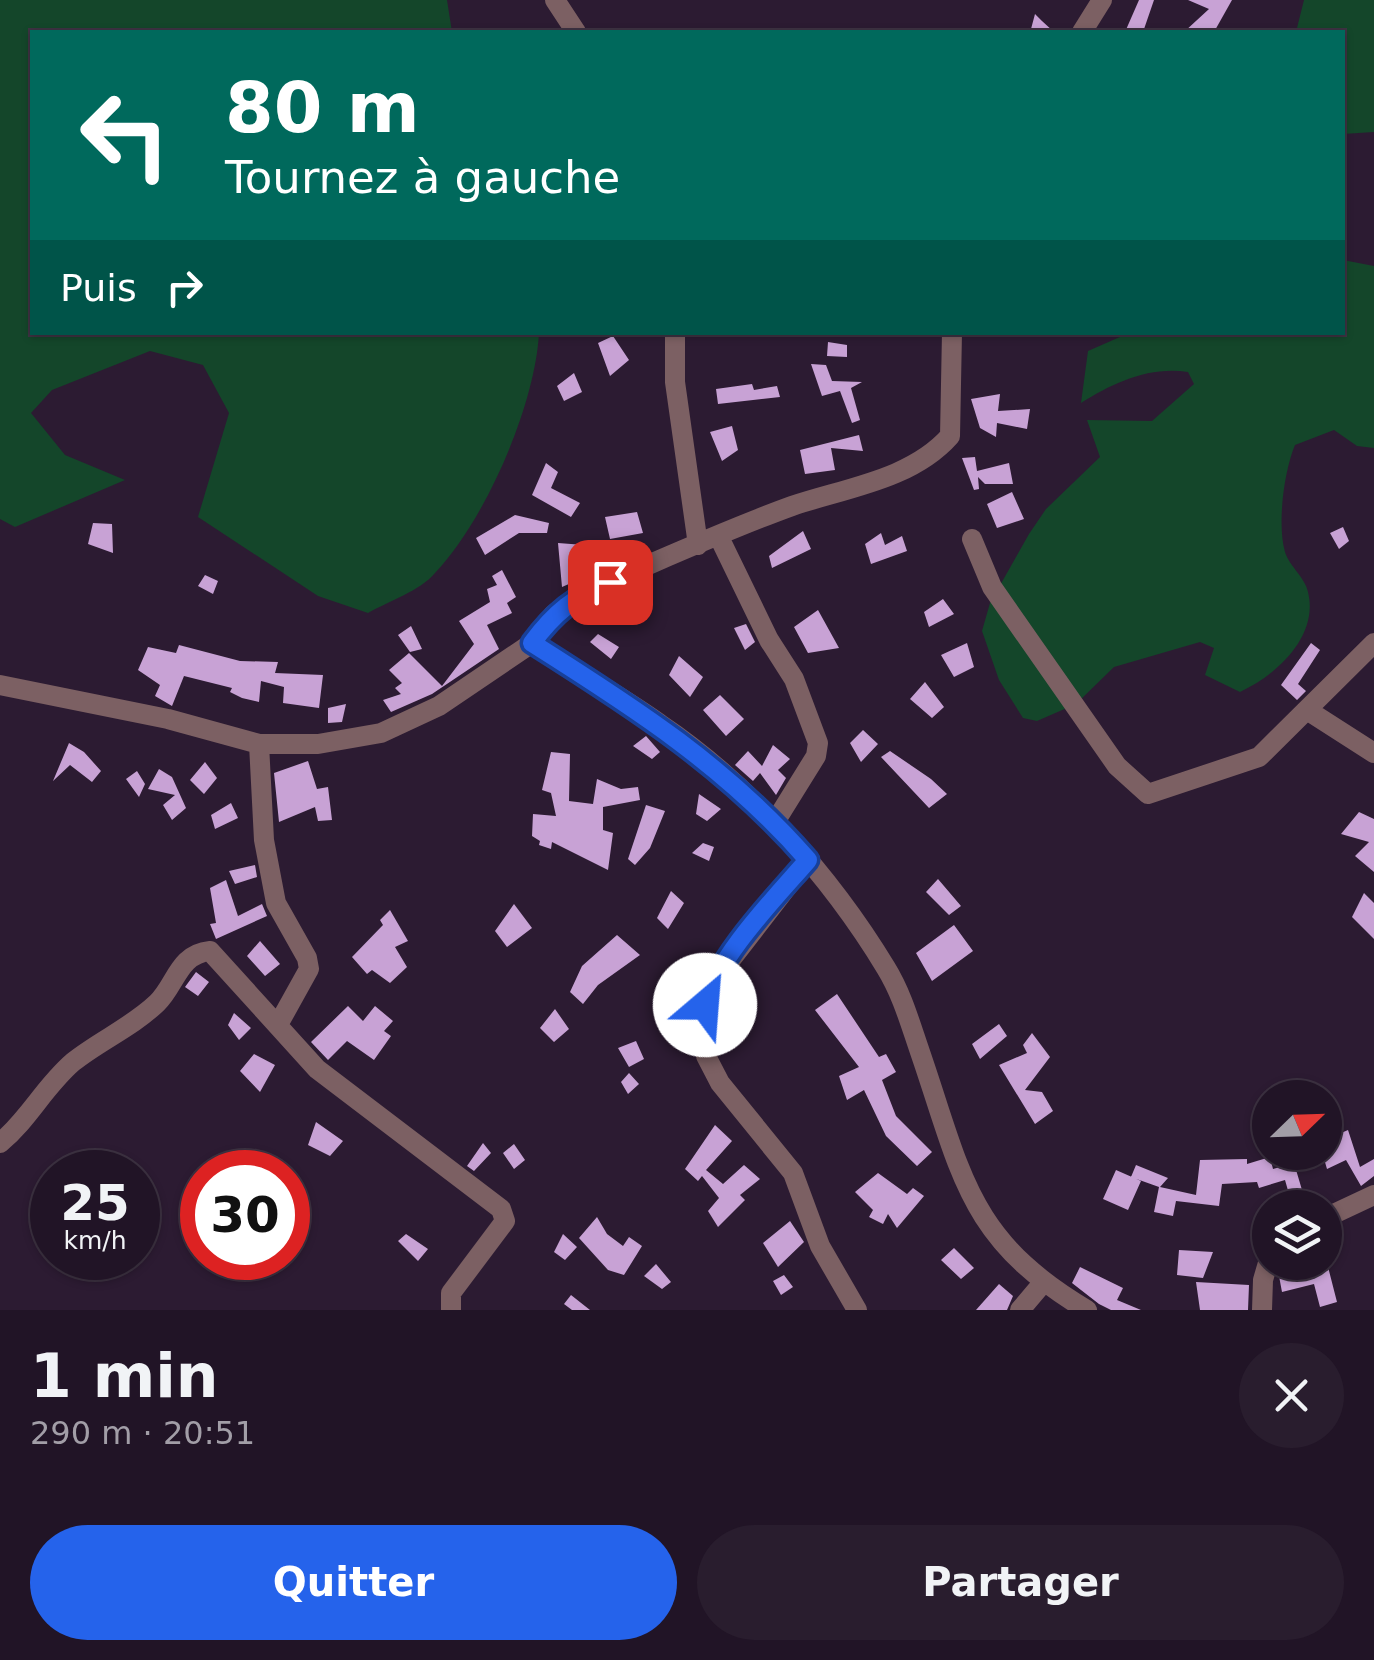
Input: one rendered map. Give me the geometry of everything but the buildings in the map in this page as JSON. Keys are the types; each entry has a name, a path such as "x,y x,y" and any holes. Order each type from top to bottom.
{"street":[{"path":"554,0 575,30"},
{"path":"1083,30 1102,0"},
{"path":"675,335 676,382 698,545"},
{"path":"0,684 168,719 258,744 318,744 382,732 439,706 532,643 553,615 580,594 789,507 901,471 936,452 950,436 952,335"},
{"path":"719,537 769,640 794,678 818,743 816,756 775,822"},
{"path":"972,539 992,587 1137,788 1155,794 1258,757 1374,642"},
{"path":"532,643 664,726 775,822 808,860 886,968 903,1001 955,1162 986,1227 1042,1284 1086,1310"},
{"path":"1306,710 1374,753"},
{"path":"258,744 264,840 276,903 307,958 308,970 279,1023"},
{"path":"808,860 709,988 706,1056 720,1082 794,1174 820,1246 857,1310"},
{"path":"0,1143 32,1116 45,1089 74,1062 157,1003 173,975 205,950 279,1023 317,1069 501,1209 505,1221 452,1293 451,1310"},
{"path":"1342,1210 1374,1195"},
{"path":"1262,1310 1266,1280"},
{"path":"1020,1310 1042,1284"}],"green space":[{"path":"0,0 447,0 452,30 30,30 30,335 539,335 528,394 505,460 472,523 435,573 421,585 368,613 318,596 198,517 229,413 203,365 150,351 52,390 31,413 65,455 125,480 15,527 0,519"},
{"path":"1304,0 1374,0 1374,132 1345,134 1345,30 1296,30"},
{"path":"1345,260 1374,266 1374,448 1357,446 1334,430 1295,445 1288,469 1283,540 1287,557 1308,592 1310,608 1307,624 1292,652 1268,675 1240,692 1205,675 1214,648 1200,642 1114,667 1076,704 1037,721 1023,718 999,680 982,631 990,603 1046,509 1100,457 1087,420 1152,421 1194,384 1188,372 1145,374 1081,403 1088,351 1124,335 1345,335"}],"route":[{"path":"610,582 580,594 553,615 532,643 664,726 775,822 808,860 769,904 709,988 705,1005"}]}
